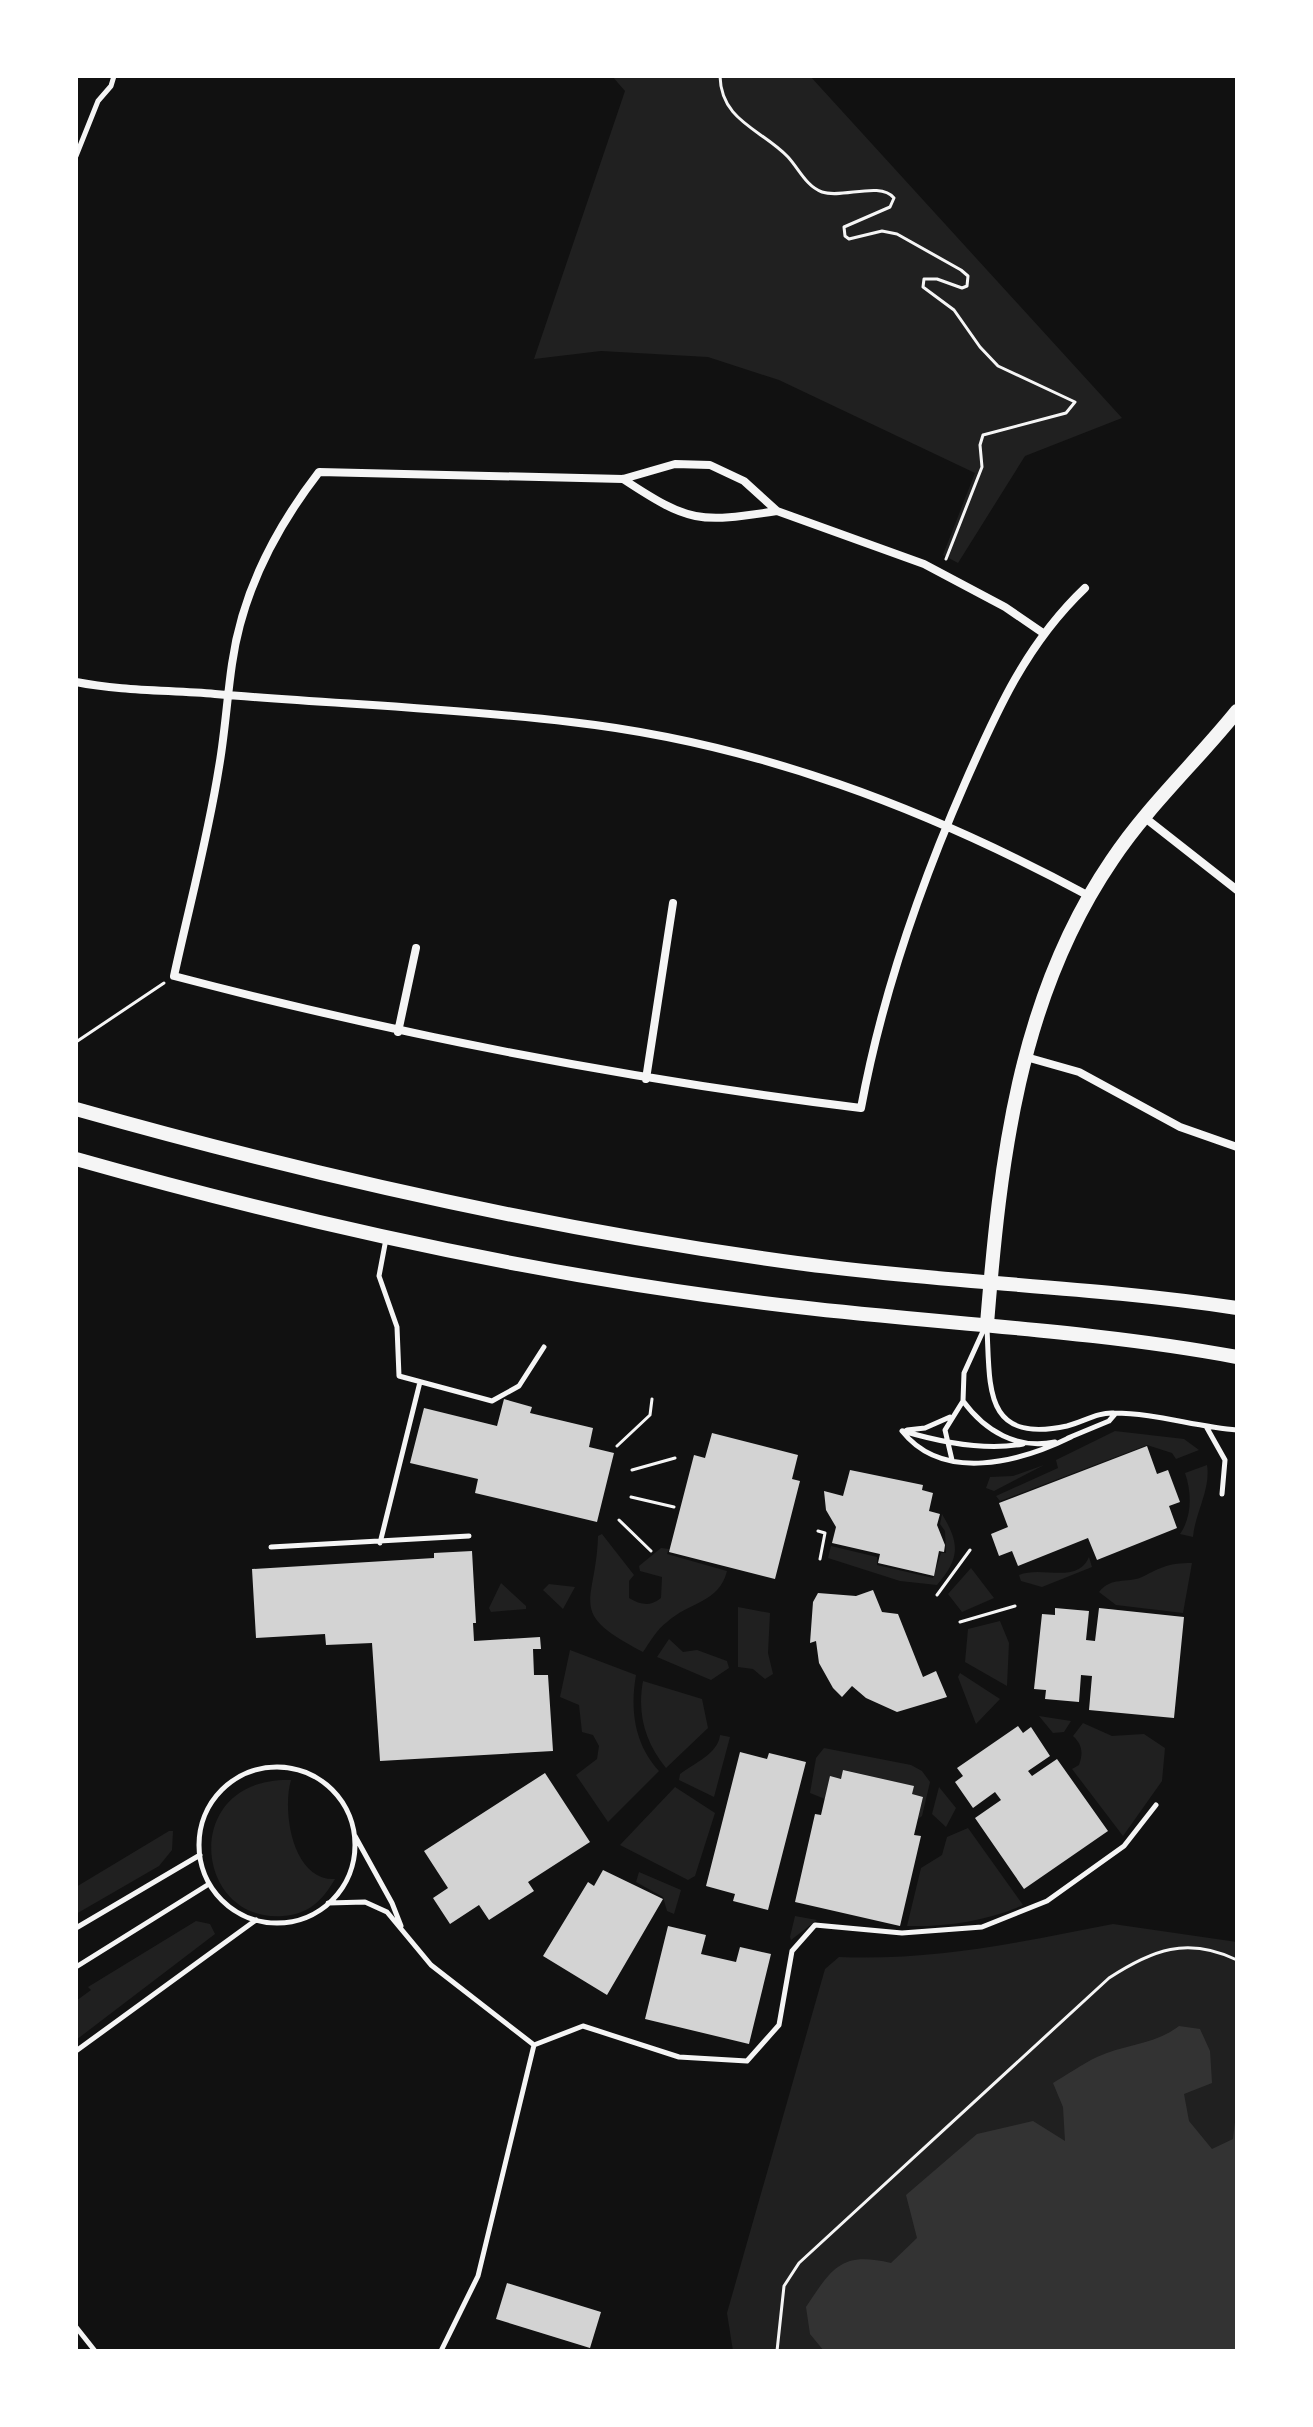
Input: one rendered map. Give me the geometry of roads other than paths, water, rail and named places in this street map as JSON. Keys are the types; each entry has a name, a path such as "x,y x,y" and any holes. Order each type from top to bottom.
{"main road":[{"path":"987,1324 1012,1110 1023,1057 1053,970 1089,896 1143,817 1237,711"},
{"path":"76,1109 276,1163 650,1242 802,1264 1129,1293 1237,1308"},
{"path":"76,1159 197,1193 386,1238 647,1286 798,1307 987,1324 1237,1357"}],"street":[{"path":"1043,633 940,572 777,511 744,481 710,465 675,464 623,479 319,472 276,534 258,571 241,624 219,770 174,976 398,1032 646,1079 861,1108 874,1038 892,971 947,824 1004,694 1043,633 1085,588"},
{"path":"623,479 691,518 727,519 777,511"},
{"path":"76,682 570,722 661,736 751,756 839,782 947,824 1089,896"},
{"path":"1143,817 1237,890"},
{"path":"646,1079 673,903"},
{"path":"398,1032 416,948"},
{"path":"1023,1057 1079,1072 1180,1127 1237,1147"}],"lane":[{"path":"76,156 98,101 116,77"},
{"path":"386,1238 379,1276 397,1327 399,1376 492,1401 519,1386 544,1347"},
{"path":"952,1460 945,1430 963,1401 964,1373 987,1324"},
{"path":"987,1324 989,1394 1001,1418 1009,1423 1045,1430 1117,1413 1237,1430"},
{"path":"380,1543 420,1382"},
{"path":"963,1401 978,1421 1024,1444"},
{"path":"902,1431 914,1446 952,1460 1005,1462 1034,1455 1109,1421 1117,1413"},
{"path":"902,1431 925,1428 951,1416"},
{"path":"1206,1428 1225,1460 1222,1494"},
{"path":"902,1431 1002,1448 1048,1444 1071,1437"},
{"path":"271,1547 469,1536"},
{"path":"354,1834 352,1865 347,1879 328,1903 316,1912 287,1922 257,1920 230,1907 209,1884 200,1855 201,1825 221,1790 244,1774 272,1767 300,1771 326,1785 345,1807 354,1834 392,1903 403,1931"},
{"path":"534,2045 583,2026 679,2057 747,2061 779,2025 792,1951 815,1925 902,1933 982,1927 1047,1901 1060,1892 1124,1846 1156,1805"},
{"path":"76,1928 200,1855"},
{"path":"76,1967 209,1884"},
{"path":"328,1903 365,1902 387,1912 431,1965 534,2045"},
{"path":"76,2051 257,1920"},
{"path":"441,2351 478,2276 534,2045"},
{"path":"76,2327 95,2351"}]}
